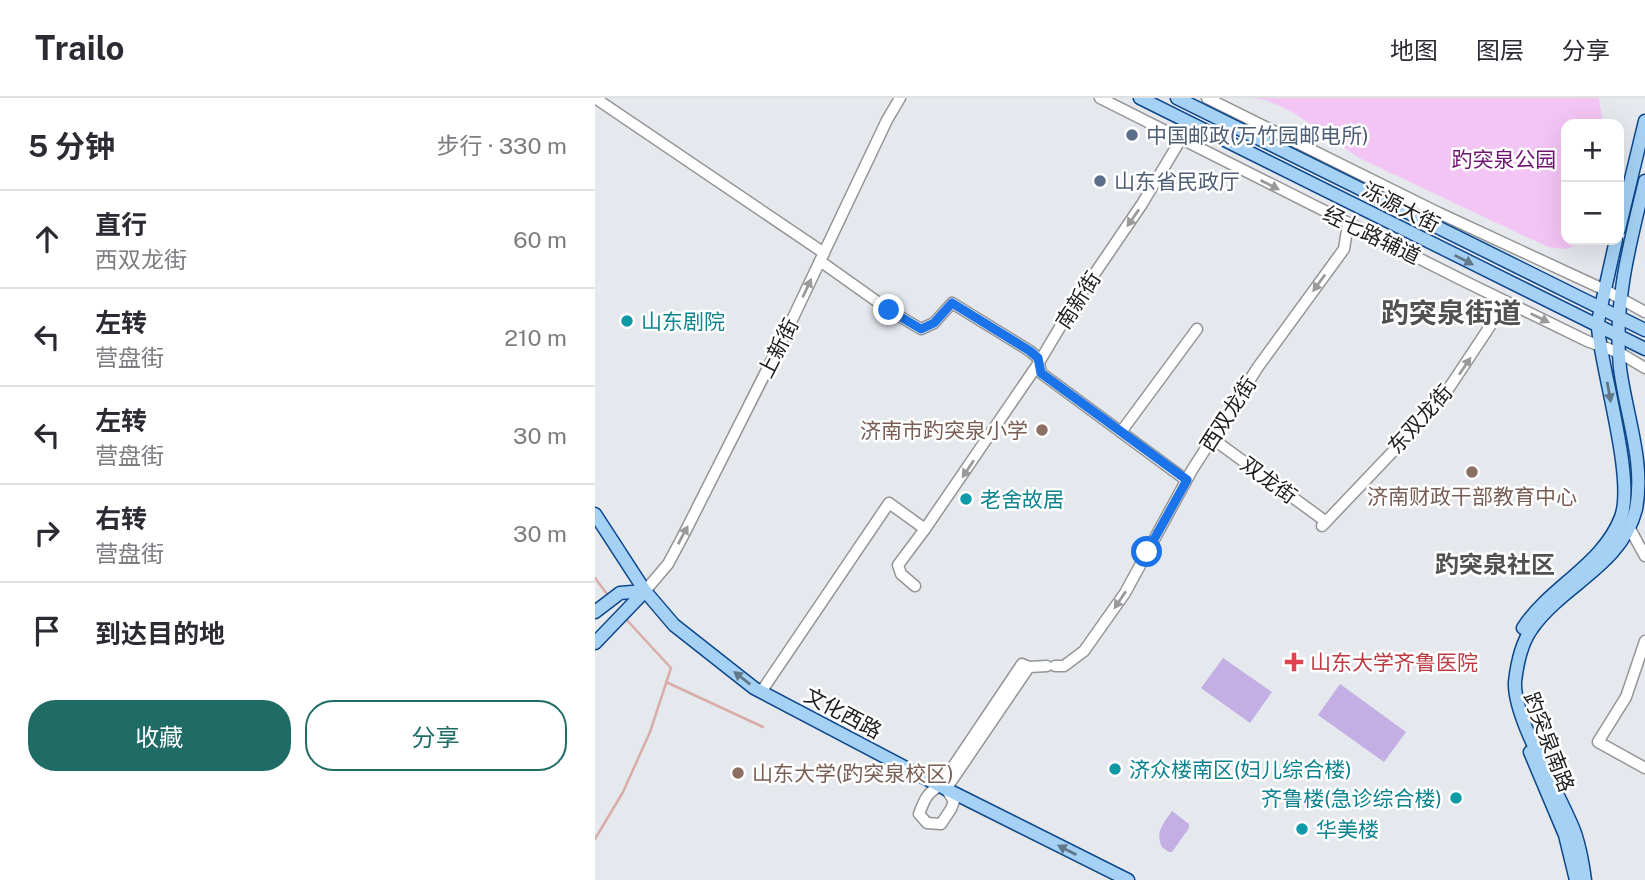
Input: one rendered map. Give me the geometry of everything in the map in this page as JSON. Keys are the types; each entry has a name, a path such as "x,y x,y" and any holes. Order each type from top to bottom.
{"main road":[{"name":"泺源大街","path":"1140,98 1645,349"},
{"name":"泺源大街","path":"1177,98 1645,330"},
{"path":"1624,208 1645,121"},
{"path":"1619,317 1624,270 1645,181"},
{"name":"趵突泉南路","path":"1576,880 1565,835 1518,724 1509,692 1509,677 1512,656 1520,634 1533,613 1600,551 1622,516 1625,501 1622,467 1597,325 1615,245"},
{"name":"趵突泉南路","path":"1585,880 1576,835 1530,734 1515,684 1519,658 1532,628 1548,610 1604,563 1629,527 1639,492 1639,462 1620,370 1619,317"},
{"name":"文化西路","path":"595,514 645,591 674,625 761,692 936,790 1128,880"},
{"path":"595,611 619,593 645,591"},
{"path":"598,635 645,591"}],"street":[{"path":"595,98 822,257 883,306 921,329 934,323 952,303 1030,351 1038,358 1041,373 1187,480"},
{"name":"上新街","path":"645,591 668,564 683,536 887,120 901,98"},
{"name":"经七路辅道","path":"1100,98 1348,224 1587,341 1620,353 1645,368"},
{"path":"1207,98 1450,218 1605,290 1645,312"},
{"name":"南新街","path":"915,586 901,574 898,565 1038,364 1072,306 1142,205 1181,139"},
{"name":"西双龙街","path":"936,790 1029,667 1064,666 1084,651 1125,593 1187,480 1258,368 1344,249 1348,224"},
{"name":"东双龙街","path":"1323,523 1439,403 1506,302"},
{"path":"1121,432 1197,329"},
{"name":"双龙街","path":"1213,439 1323,523"},
{"path":"761,692 888,503 925,529"},
{"path":"1629,527 1645,556"},
{"path":"1645,641 1626,697 1598,742 1645,768"},
{"path":"936,790 953,805 941,824 926,824 919,814 936,790"}],"shaded area":[{"path":"1223,658 1272,692 1250,723 1201,688"},
{"path":"1340,684 1406,732 1384,762 1318,715"},
{"path":"1172,811 1189,824 1189,828 1172,852 1169,852 1162,847 1159,837 1161,828"}],"green space":[{"name":"趵突泉公园","path":"1252,98 1599,98 1602,119 1561,119 1561,245 1575,245 1567,249 1548,247 1359,158 1294,113 1266,100"}],"waterway":[{"path":"595,578 610,598"},
{"path":"595,839 623,792 650,732 671,668 624,617"},
{"path":"666,682 763,727"}],"place":[{"name":"中国邮政(万竹园邮电所)","path":"1132,135"},
{"name":"山东省民政厅","path":"1100,181"},
{"name":"山东剧院","path":"627,321"},
{"name":"济南市趵突泉小学","path":"1042,430"},
{"name":"济南财政干部教育中心","path":"1472,472"},
{"name":"老舍故居","path":"966,499"},
{"name":"山东大学齐鲁医院","path":"1294,662"},
{"name":"济众楼南区(妇儿综合楼)","path":"1115,769"},
{"name":"山东大学(趵突泉校区)","path":"738,773"},
{"name":"齐鲁楼(急诊综合楼)","path":"1456,798"},
{"name":"华美楼","path":"1302,829"}],"district":[{"name":"趵突泉街道","path":"1451,312"},
{"name":"趵突泉社区","path":"1495,564"}],"route":[{"path":"889,310 921,329 934,323 952,303 1030,351 1038,358 1041,373 1187,480 1147,552"}]}
